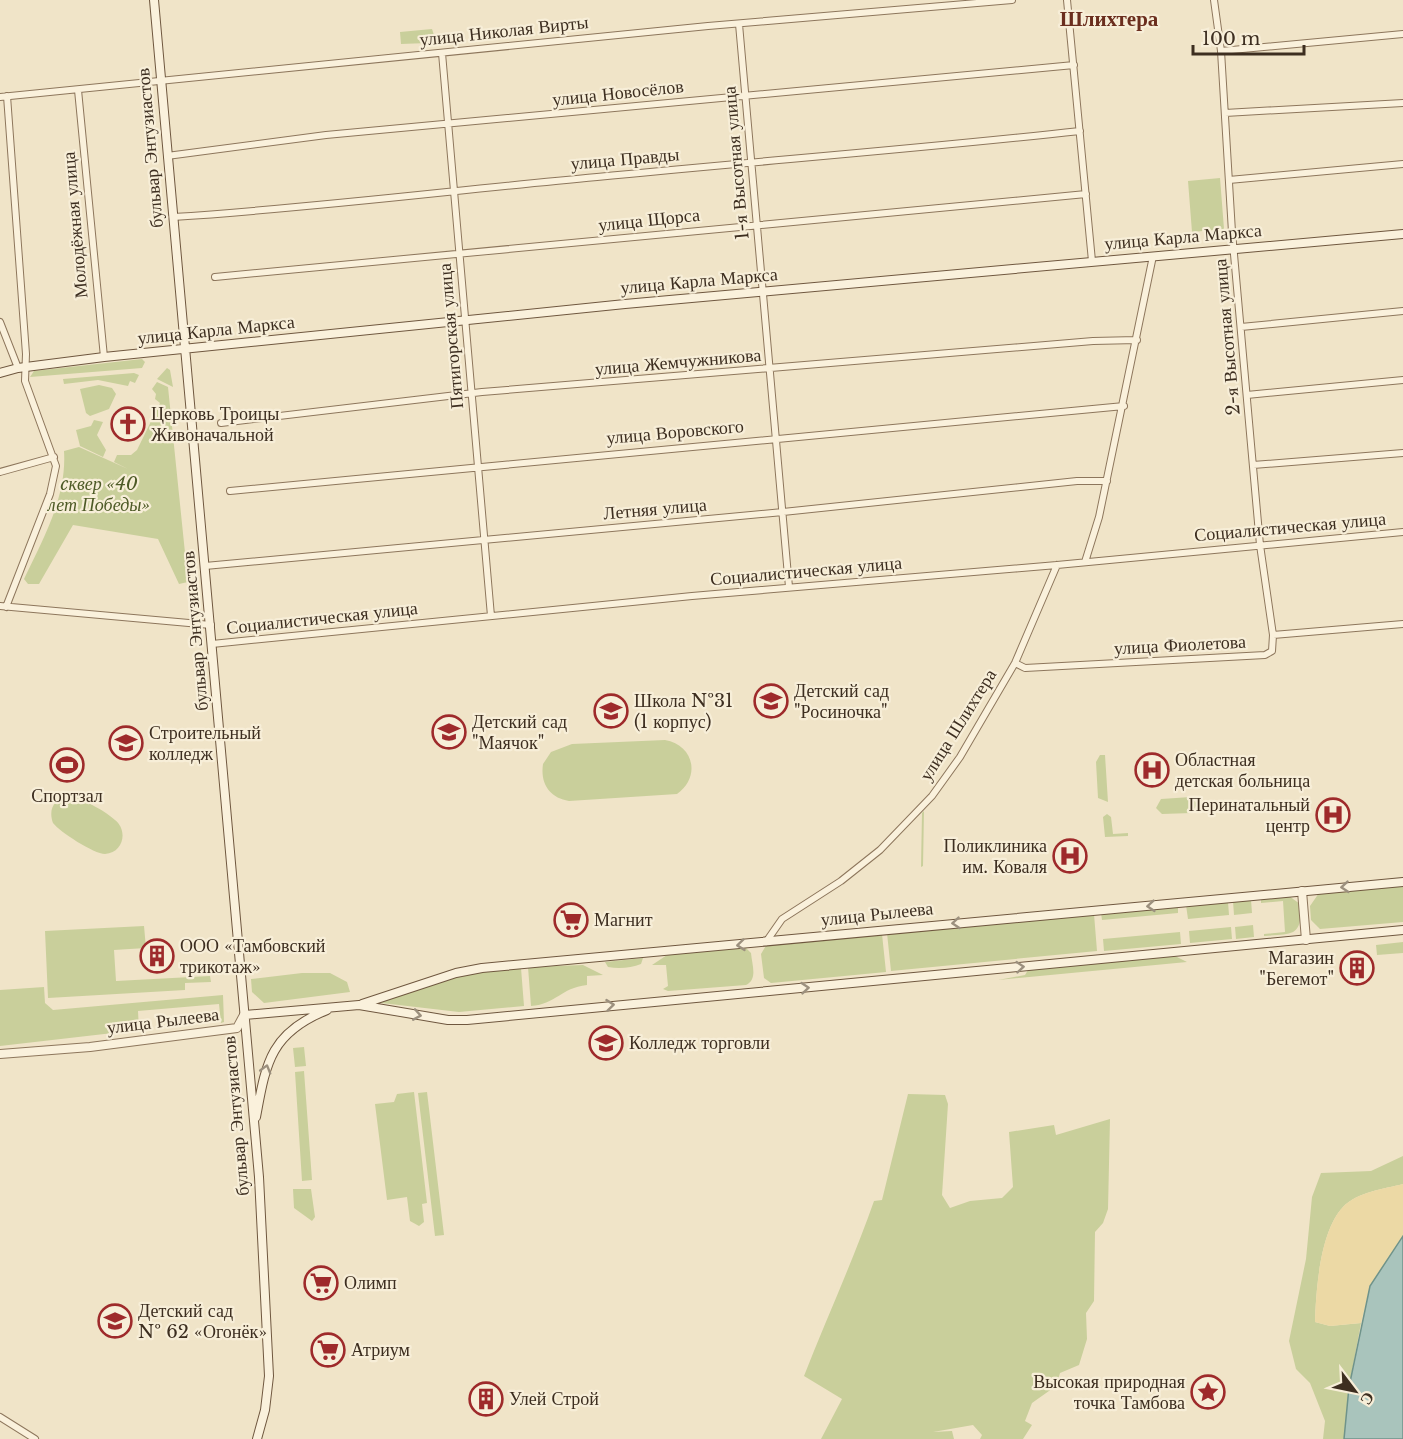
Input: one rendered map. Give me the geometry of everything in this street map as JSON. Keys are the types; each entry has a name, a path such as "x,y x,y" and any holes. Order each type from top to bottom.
{"main road":[{"name":"бульвар Энтузиастов","path":"153,0 259,1177 269,1376 265,1410 257,1439"},
{"name":"улица Карла Маркса","path":"0,373 21,367 104,357 185,351 763,292 1403,234"},
{"name":"улица Рылеева","path":"244,1015 359,1005 456,973 482,969 1403,882"},
{"name":"улица Рылеева","path":"359,1005 448,1020 467,1020 1403,930"},
{"path":"254,1126 263,1080 273,1050 298,1026 313,1016 335,1007"}],"street":[{"name":"улица Николая Вирты","path":"3,97 160,82 196,76 1012,0"},
{"path":"1067,0 1092,261"},
{"name":"2-я Высотная улица","path":"1214,0 1221,51 1228,180 1260,545 1273,635"},
{"name":"1-я Высотная улица","path":"739,24 789,587"},
{"path":"1221,51 1403,34"},
{"name":"Пятигорская улица","path":"442,53 491,616"},
{"name":"улица Новосёлов","path":"167,156 326,135 1074,65"},
{"name":"Молодёжная улица","path":"78,90 104,357"},
{"path":"3,97 21,367"},
{"path":"1225,113 1403,103"},
{"name":"улица Правды","path":"173,217 453,193 588,177 752,164 1080,131"},
{"path":"1228,180 1403,164"},
{"name":"улица Щорса","path":"215,277 1086,194"},
{"path":"1085,562 1124,406 1153,256"},
{"path":"1241,327 1403,311"},
{"path":"0,321 21,367 56,466 50,494 3,606 211,625"},
{"name":"улица Жемчужникова","path":"221,423 471,393 1093,341 1137,340"},
{"path":"1247,395 1403,380"},
{"name":"улица Воровского","path":"230,491 1124,406"},
{"path":"1253,465 1403,453"},
{"path":"0,472 54,457"},
{"name":"Летняя улица","path":"205,566 783,512 1077,481 1107,481"},
{"name":"Социалистическая улица","path":"212,644 789,587 1057,565 1403,532"},
{"name":"улица Шлихтера","path":"766,942 782,919 841,881 910,822 960,757 1015,663 1057,565"},
{"path":"1273,635 1403,624"},
{"name":"улица Фиолетова","path":"1015,663 1025,668 1265,655 1272,651 1273,635"},
{"path":"1302,891 1306,940"},
{"name":"улица Рылеева","path":"0,1054 90,1047 237,1028 244,1015"},
{"path":"0,1417 35,1439"}],"green space":[{"path":"432,29 434,35 428,43 401,44 400,32"},
{"path":"1220,178 1224,229 1192,232 1188,181"},
{"path":"142,359 145,362 142,368 30,377 34,371"},
{"path":"167,368 170,370 173,387 157,379"},
{"path":"134,373 139,375 135,383 130,381 128,386 98,380 64,384 63,379"},
{"name":"cквер «40 лет Победы»","path":"157,382 168,387 188,582 179,584 158,539 73,525 39,584 28,584 24,579 58,501 62,485 64,451 79,447 128,469 114,462 117,455 131,455 137,450 160,403 155,399 156,394 152,389"},
{"path":"99,385 112,388 116,394 109,409 90,416 86,413 80,389"},
{"path":"94,420 103,422 97,435 106,450 103,457 80,446 76,430 91,426"},
{"path":"665,740 682,748 691,762 689,779 685,787 677,794 569,801 556,797 545,784 543,764 551,752 572,744"},
{"path":"1100,755 1105,755 1108,802 1098,798 1096,762"},
{"path":"69,795 101,810 119,824 123,835 116,850 105,854 86,847 53,823 51,813 54,805 59,799"},
{"path":"1191,797 1197,804 1192,813 1162,814 1156,808 1161,799"},
{"path":"924,811 923,866 921,867 922,813"},
{"path":"1107,814 1111,817 1113,834 1128,833 1128,836 1105,837 1103,817"},
{"path":"1403,885 1403,922 1320,929 1311,920 1310,906 1319,893"},
{"path":"1289,896 1300,904 1300,923 1297,928 1288,934 1264,936 1264,934 1285,932 1283,901 1261,903 1261,899"},
{"path":"1251,900 1252,913 1234,915 1233,901"},
{"path":"1228,902 1229,915 1188,919 1186,905"},
{"path":"1178,906 1178,913 1102,920 1101,913"},
{"path":"1094,914 1097,951 891,971 887,933"},
{"path":"1253,925 1254,937 1236,939 1235,927"},
{"path":"144,926 146,948 114,950 116,981 210,976 211,982 185,983 185,990 48,998 45,931"},
{"path":"1231,927 1232,939 1190,943 1189,931"},
{"path":"1180,932 1181,944 1104,951 1103,939"},
{"path":"882,934 886,972 771,983 764,978 761,954 767,944"},
{"path":"1403,942 1403,953 1377,955 1376,945"},
{"path":"744,946 751,953 753,971 752,979 746,985 668,991 663,989 668,986 666,965 652,965 667,955"},
{"path":"1175,956 1187,962 998,980 1025,975 1028,970"},
{"path":"643,958 641,964 625,968 608,967 605,962"},
{"path":"583,965 603,975 587,976 587,985 571,989 540,1005 531,1006 528,967"},
{"path":"521,968 524,1006 459,1012 373,1002 460,975"},
{"path":"302,973 330,973 347,982 350,992 264,1003 252,992 251,979"},
{"path":"44,987 45,1003 53,1010 223,995 224,1022 221,1023 219,1004 138,1011 139,1030 0,1046 0,990"},
{"path":"304,1047 306,1066 295,1067 293,1048"},
{"path":"304,1071 312,1180 302,1181 295,1072"},
{"path":"414,1092 427,1203 422,1204 424,1222 419,1226 410,1221 407,1197 387,1200 375,1104 394,1102 397,1094"},
{"path":"427,1092 444,1235 435,1236 418,1093"},
{"path":"908,1094 945,1095 948,1104 942,1195 950,1208 970,1201 1002,1198 1013,1187 1009,1132 1054,1125 1056,1135 1110,1119 1108,1209 1103,1223 1095,1232 1094,1301 1086,1313 1087,1339 1079,1365 1060,1373 1056,1386 1032,1403 1025,1421 1032,1425 1023,1439 980,1439 982,1435 973,1425 933,1432 952,1431 954,1439 821,1439 842,1399 804,1376 874,1201 882,1200"},
{"path":"1403,1156 1403,1184 1371,1192 1349,1202 1335,1218 1324,1245 1318,1278 1315,1322 1330,1326 1361,1323 1349,1387 1344,1439 1323,1439 1325,1421 1310,1383 1296,1369 1289,1341 1306,1259 1312,1197 1321,1173 1371,1171"},
{"path":"293,1189 311,1189 315,1217 312,1221 294,1208"}],"sand":[{"path":"1403,1184 1403,1236 1370,1286 1361,1323 1330,1326 1315,1322 1324,1245 1335,1218 1343,1207 1356,1198"}],"water":[{"path":"1403,1236 1403,1439 1344,1439 1349,1387 1370,1286"}],"place":[{"name":"Церковь Троицы Живоначальной","path":"128,424"},
{"name":"Детский сад \"Росиночка\"","path":"771,701"},
{"name":"Школа №31 (1 корпус)","path":"611,711"},
{"name":"Детский сад \"Маячок\"","path":"449,732"},
{"name":"Строительный колледж","path":"126,743"},
{"name":"Спортзал","path":"67,765"},
{"name":"Областная детская больница","path":"1152,770"},
{"name":"Перинатальный центр","path":"1333,815"},
{"name":"Поликлиника им. Коваля","path":"1070,856"},
{"name":"Магнит","path":"571,920"},
{"name":"ООО «Тамбовский трикотаж»","path":"157,956"},
{"name":"Магазин \"Бегемот\"","path":"1357,968"},
{"name":"Колледж торговли","path":"606,1043"},
{"name":"Олимп","path":"321,1283"},
{"name":"Детский сад № 62 «Огонёк»","path":"115,1321"},
{"name":"Атриум","path":"328,1350"},
{"name":"Высокая природная точка Тамбова","path":"1208,1392"},
{"name":"Улей Строй","path":"486,1399"}],"district":[{"name":"Шлихтера","path":"1109,19"}]}
